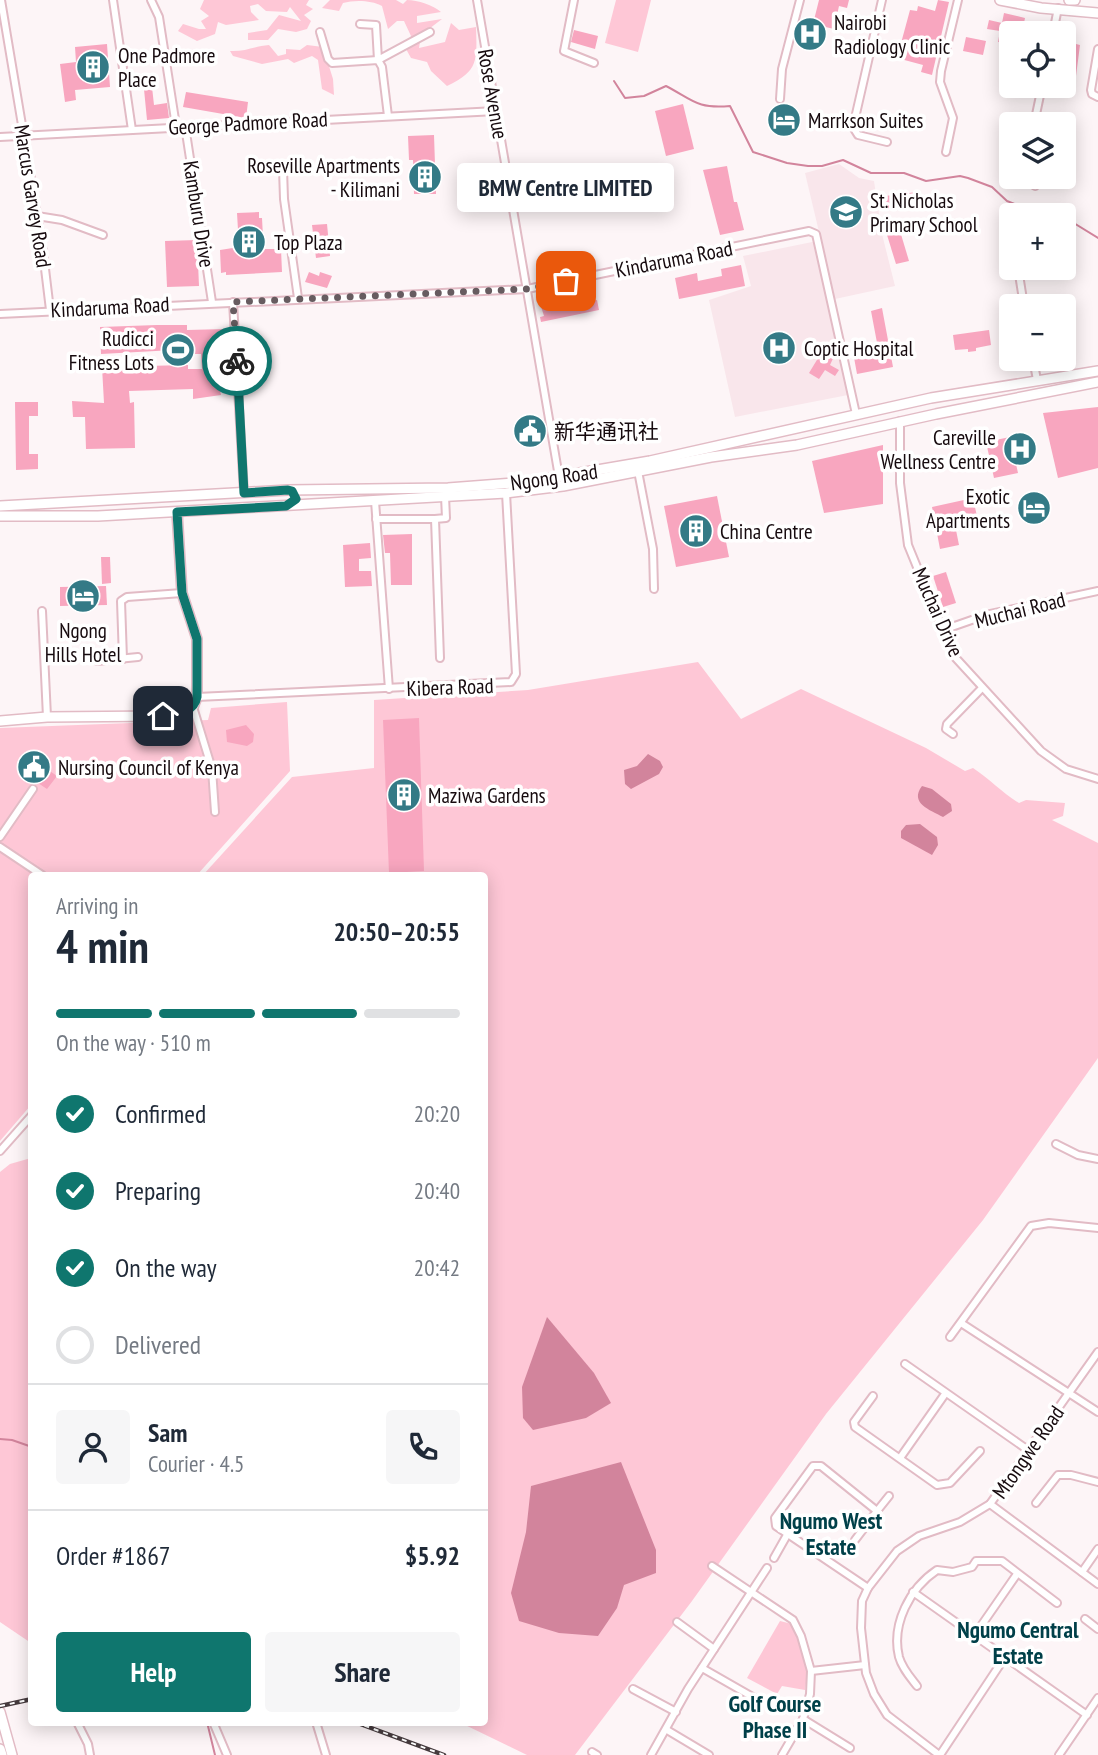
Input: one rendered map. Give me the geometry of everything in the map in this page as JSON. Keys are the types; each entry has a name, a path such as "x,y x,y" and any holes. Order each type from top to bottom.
{"main road":[{"path":"1000,0 1041,8 1096,13"},
{"path":"1069,0 1075,0"},
{"path":"1084,0 1096,13"},
{"name":"Ngong Road","path":"0,506 288,490 448,488 559,478 650,461 931,398 1098,371"},
{"name":"Ngong Road","path":"0,516 98,516 506,493 563,486 811,441 1098,382"},
{"path":"931,398 943,403 943,410 936,414"},
{"path":"803,425 799,430 800,436 811,441"},
{"path":"286,506 296,499 292,491 288,490"},
{"path":"98,500 91,507 98,516"},
{"path":"0,721 47,717 163,716 195,702 196,635 182,593 177,512"},
{"path":"1,1715 12,1755"},
{"path":"0,1749 2,1755"}],"street":[{"name":"Marcus Garvey Road","path":"1,0 50,310"},
{"path":"113,0 132,130"},
{"path":"151,0 159,17 165,71 176,127"},
{"name":"Rose Avenue","path":"477,0 559,478"},
{"path":"573,0 564,51 594,63"},
{"path":"780,99 782,69 800,0"},
{"path":"882,0 853,127 858,135 887,142"},
{"path":"946,152 953,118 940,82 958,0"},
{"path":"1055,21 1058,8"},
{"path":"360,24 376,25 378,60 382,67 388,116"},
{"path":"320,32 328,59 332,63 378,60 430,32"},
{"path":"1098,49 1091,90 1092,94 1098,97"},
{"name":"George Padmore Road","path":"0,137 496,111"},
{"name":"Kamburu Drive","path":"185,126 212,302"},
{"path":"284,169 284,199 298,298"},
{"path":"37,216 62,220 103,235"},
{"name":"Kindaruma Road","path":"0,314 527,289 809,231 816,234 824,260 856,414"},
{"path":"233,302 244,493"},
{"path":"1035,371 1037,380"},
{"name":"Muchai Drive","path":"900,421 900,483 908,545 953,655 1041,751 1066,769 1098,779"},
{"path":"638,471 653,548 654,589"},
{"name":"Kibera Road","path":"195,702 507,684 515,677 506,493"},
{"path":"376,519 446,518 445,496"},
{"path":"375,501 389,689"},
{"path":"435,519 440,658"},
{"name":"Muchai Road","path":"943,630 986,615 1098,591"},
{"path":"123,659 121,601 127,597 182,593"},
{"path":"42,611 47,717"},
{"path":"97,661 138,657"},
{"path":"953,734 946,729 947,724 982,688"},
{"path":"195,702 211,765 215,812"},
{"path":"0,837 33,789"},
{"path":"0,847 38,872"},
{"path":"0,1151 28,1120"},
{"path":"1056,1144 1078,1155 1098,1159"},
{"path":"950,1337 1031,1226 1049,1223 1098,1228"},
{"path":"961,1323 1098,1412"},
{"name":"Mtongwe Road","path":"940,1755 887,1715 874,1695 865,1665 860,1622 861,1608 868,1588 889,1559 906,1544 919,1536 960,1522 990,1504 1098,1352"},
{"path":"905,1364 1028,1450"},
{"path":"900,1458 945,1394"},
{"path":"873,1396 854,1422 855,1427 940,1486 950,1483 980,1451"},
{"path":"868,1588 777,1529 775,1518 816,1465 821,1466 877,1511"},
{"path":"1036,1503 1058,1475 1071,1475 1098,1482"},
{"path":"855,1540 889,1496"},
{"path":"990,1504 1098,1584"},
{"path":"774,1558 787,1535"},
{"path":"1082,1572 1098,1549"},
{"path":"916,1686 903,1667 897,1640 903,1614 913,1592 937,1570 961,1570 972,1567 976,1561 1002,1561 1057,1602"},
{"path":"712,1566 794,1621 806,1649 811,1671 810,1694 803,1719 782,1755"},
{"path":"652,1755 702,1668 767,1568"},
{"path":"974,1636 1017,1574"},
{"path":"913,1592 1087,1715"},
{"path":"1085,1619 1098,1629"},
{"path":"677,1622 714,1649"},
{"path":"940,1755 1005,1657"},
{"path":"811,1671 865,1665"},
{"path":"702,1668 758,1700"},
{"path":"633,1689 676,1712"},
{"path":"1059,1755 1098,1699"},
{"path":"803,1719 850,1748"},
{"path":"79,1726 89,1744 90,1755"},
{"path":"215,1726 227,1755"},
{"path":"317,1726 326,1755"},
{"path":"667,1730 709,1755"}],"shaded area":[{"path":"204,0 309,0 306,5 313,9 304,15 311,21 307,29 296,32 278,29 268,40 248,40 248,33 267,30 279,15 301,21 290,7 287,12 266,11 258,4 250,6 251,12 259,20 226,25 218,22 215,34 197,41 178,31 183,24 206,29 201,21 209,16 200,9"},
{"path":"330,0 396,0 403,4 407,0 430,5 441,12 417,16 417,23 442,19 421,35 419,48 445,42 451,23 459,30 476,27 474,63 465,75 447,86 431,71 427,62 411,58 406,49 411,36 404,21 397,21 388,29 382,6 357,1 343,3 339,11 322,8"},
{"path":"616,0 651,0 638,52 605,43"},
{"path":"269,45 278,56 286,54 286,49 300,50 307,45 323,47 333,79 334,95 322,89 318,60 312,56 294,63 288,59 262,64 233,56 230,51"},
{"name":"St. Nicholas Primary School","path":"839,164 859,178 874,181 882,234 895,286 835,299 805,173"},
{"name":"Coptic Hospital","path":"817,241 848,395 735,417 709,300 751,286 743,256"},
{"path":"698,662 741,719 801,689 926,748 965,771 973,768 1019,803 1026,800 1065,803 1063,816 1052,820 1098,843 1098,1058 983,1220 826,1414 692,1601 575,1755 527,1755 467,1726 488,1726 488,872 206,872 292,777 374,768 374,700 528,690"},
{"path":"287,702 290,771 200,872 28,872 28,1108 0,1141 0,728 208,720 211,708"},
{"path":"648,754 660,761 663,767 659,774 631,789 625,784 624,770 637,766"},
{"path":"922,786 932,789 951,804 952,811 943,817 927,809 918,797"},
{"path":"920,824 937,837 938,845 932,855 901,838 901,831 906,825"},
{"path":"28,1159 28,1641 0,1622 0,1172 10,1164"},
{"path":"547,1317 594,1373 611,1403 586,1418 533,1430 523,1418 522,1387"},
{"path":"621,1462 656,1550 656,1573 624,1585 617,1608 598,1636 559,1633 519,1621 511,1593 526,1532 531,1486"},
{"name":"Golf Course Phase II","path":"780,1621 796,1625 809,1663 805,1690 782,1686 777,1694 747,1678"}],"building":[{"path":"819,0 849,0 847,8 839,6 834,29 813,24"},
{"path":"938,0 949,2 932,75 921,72 923,65 897,58 910,10 917,11 918,6 935,11"},
{"path":"1004,13 1025,18 1024,21 1002,21"},
{"path":"989,20 999,22 999,31 987,29"},
{"path":"574,30 598,36 595,49 571,42"},
{"path":"966,37 986,41 983,55 963,51"},
{"name":"One Padmore Place","path":"107,44 110,87 75,90 76,100 65,102 60,64 76,62 75,47"},
{"path":"1076,44 1080,45 1076,76"},
{"path":"151,78 154,105 167,103 169,118 147,120 143,79"},
{"path":"186,92 248,102 246,118 183,107"},
{"path":"683,104 694,149 666,156 655,111"},
{"name":"Roseville Apartments - Kilimani","path":"434,135 436,194 414,194 413,160 409,160 408,136"},
{"path":"727,166 734,202 737,202 744,230 720,235 703,170"},
{"path":"917,192 918,205 887,209 885,196"},
{"name":"Top Plaza","path":"259,212 263,237 260,237 260,249 281,249 282,272 221,273 220,250 239,247 237,213"},
{"path":"327,224 330,256 316,258 312,225"},
{"path":"900,231 909,261 896,264 887,235"},
{"path":"197,240 199,286 167,287 165,241"},
{"path":"741,265 745,286 679,299 675,278 697,273 698,281 722,276 721,269"},
{"path":"309,272 319,276 320,272 332,276 327,288 305,282"},
{"path":"570,290 573,306 597,300 599,310 541,322 540,317 544,316 538,297"},
{"path":"882,308 893,367 857,374 853,352 878,348 871,311"},
{"path":"187,325 187,330 225,329 225,347 221,347 221,358 227,357 226,389 220,390 221,395 193,399 193,389 129,391 130,403 134,402 135,448 86,449 85,417 73,417 72,401 104,403 102,367 188,365 188,369 202,369 201,354 193,354 192,349 101,354 100,327"},
{"path":"989,330 991,345 976,348 976,351 955,350 953,335"},
{"path":"826,345 836,352 830,365 839,370 835,376 825,370 819,379 809,373"},
{"path":"15,402 38,402 38,416 29,416 29,454 38,454 38,469 16,470"},
{"path":"1098,407 1098,468 1058,478 1043,413"},
{"path":"1010,437 1018,473 994,478 986,442"},
{"path":"883,445 883,504 824,513 812,461"},
{"name":"China Centre","path":"717,496 729,557 676,567 664,506"},
{"path":"973,498 978,521 955,525 959,545 940,549 932,507"},
{"path":"412,534 412,585 391,585 390,553 385,553 383,535"},
{"path":"370,543 371,558 359,559 359,571 371,571 372,586 345,587 343,545"},
{"path":"101,557 110,557 111,583 102,584"},
{"path":"946,572 956,603 943,607 933,576"},
{"name":"Ngong Hills Hotel","path":"106,586 107,605 60,606 60,587"},
{"name":"Maziwa Gardens","path":"419,718 424,871 389,872 383,720"},
{"path":"246,725 254,734 253,742 247,746 227,742 226,730"},
{"name":"Nursing Council of Kenya","path":"31,758 57,776 47,789 35,781 30,784 19,776"}],"waterway":[{"path":"614,81 625,98 644,96 666,86 702,105 730,106 753,152 787,163 822,166 843,160 871,173 904,173 926,181 960,176 992,187 1012,203"},
{"path":"1076,224 1098,238"},
{"path":"0,1439 28,1446"},
{"path":"208,1726 215,1755"}],"railway":[{"path":"0,1706 28,1700"},
{"path":"366,1726 444,1755"}],"way so far":[{"path":"237,361 233,302 527,289 566,281"}],"place":[{"name":"Nairobi Radiology Clinic","path":"810,34"},
{"name":"One Padmore Place","path":"93,67"},
{"name":"Marrkson Suites","path":"784,120"},
{"name":"Roseville Apartments - Kilimani","path":"425,177"},
{"name":"St. Nicholas Primary School","path":"846,212"},
{"name":"Top Plaza","path":"249,242"},
{"name":"BMW Centre LIMITED","path":"566,281"},
{"name":"Coptic Hospital","path":"779,348"},
{"name":"Rudicci Fitness Lots","path":"178,350"},
{"name":"新华通讯社","path":"530,431"},
{"name":"Careville Wellness Centre","path":"1020,449"},
{"name":"Exotic Apartments","path":"1034,508"},
{"name":"China Centre","path":"696,531"},
{"name":"Ngong Hills Hotel","path":"83,596"},
{"name":"Nursing Council of Kenya","path":"34,767"},
{"name":"Maziwa Gardens","path":"404,795"}],"district":[{"name":"Ngumo West Estate","path":"831,1533"},
{"name":"Ngumo Central Estate","path":"1018,1642"},
{"name":"Golf Course Phase II","path":"775,1716"}],"route":[{"path":"163,716 189,710 197,703 197,639 182,593 177,512 286,506 296,499 292,491 288,490 244,493 237,361"}]}
